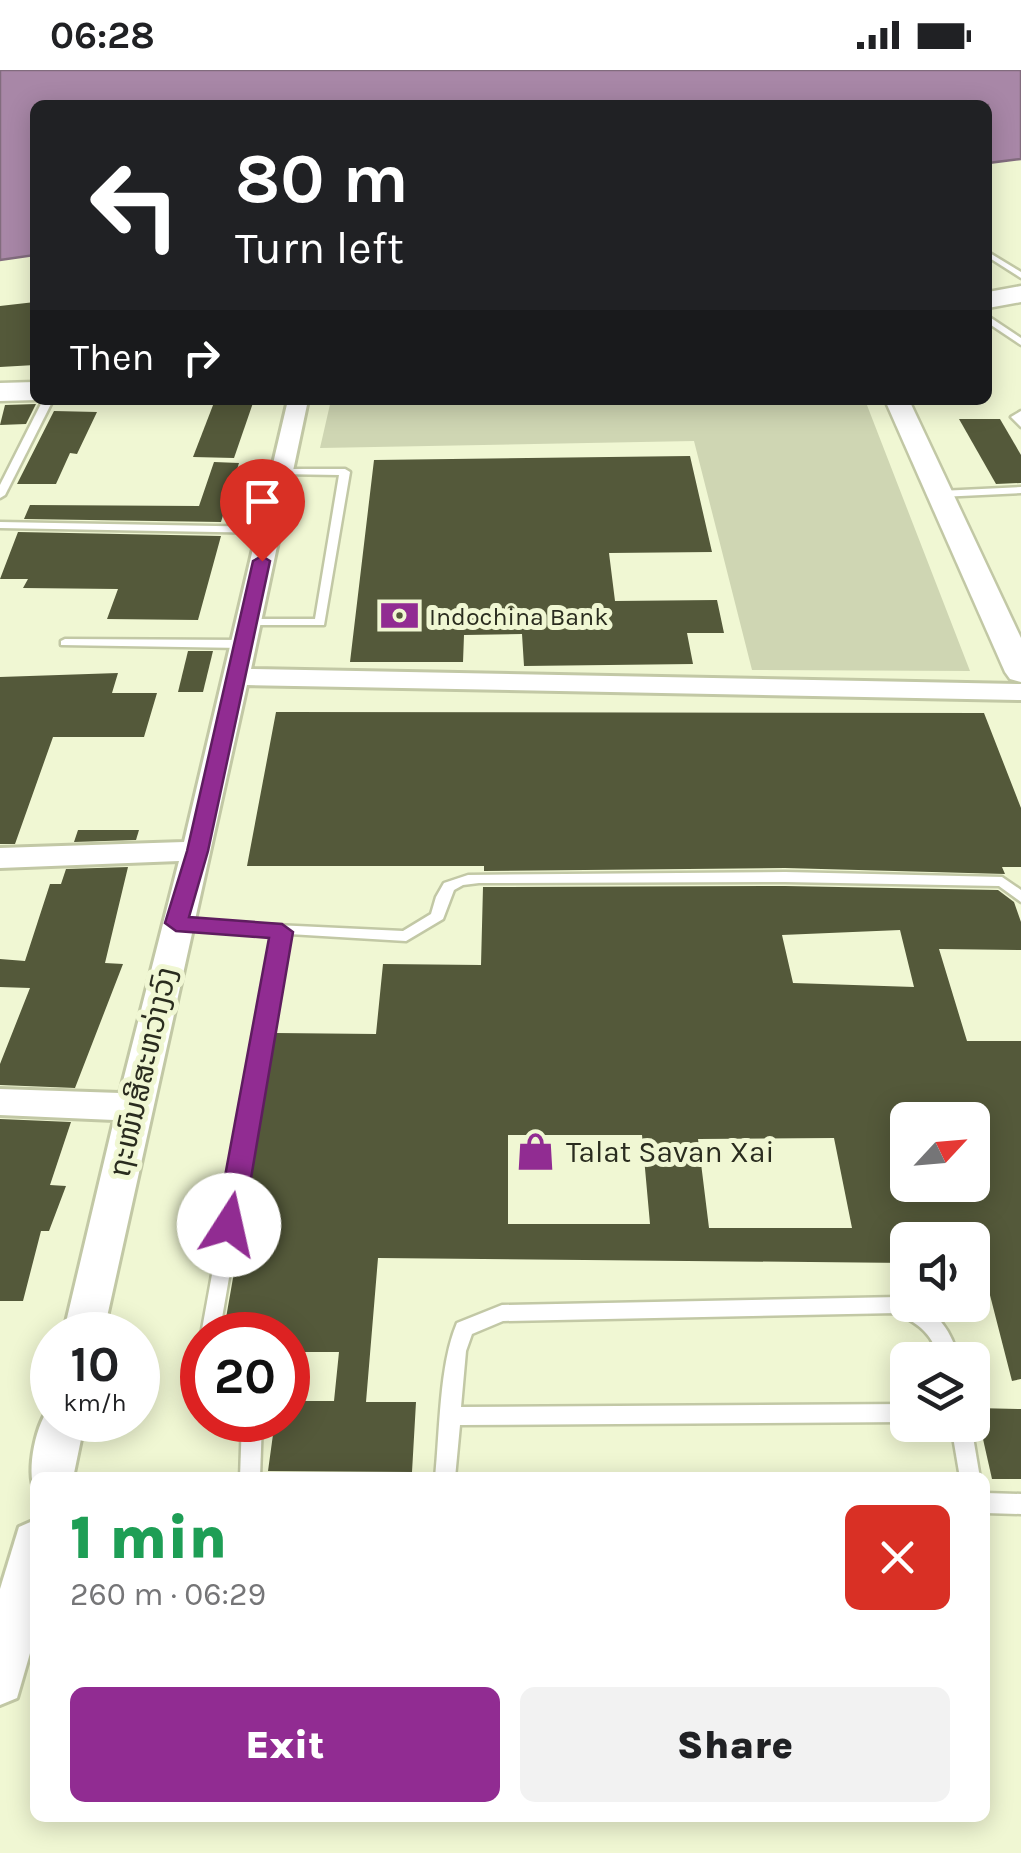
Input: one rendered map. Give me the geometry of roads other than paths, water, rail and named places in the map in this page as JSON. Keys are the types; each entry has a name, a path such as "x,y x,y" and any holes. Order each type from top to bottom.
{"main road":[{"path":"992,299 1021,294"},
{"path":"0,392 30,391"}],"street":[{"name":"ຖະໜົນສີສະຫວ່າງວົງ","path":"88,1312 176,923 198,851 297,405"},
{"path":"899,405 1021,672"},
{"path":"236,677 1021,692"},
{"path":"0,858 198,851"},
{"path":"0,1102 135,1107"},
{"path":"52,1472 59,1442"},
{"path":"0,1681 30,1562"}],"lane":[{"path":"992,257 1021,276"},
{"path":"992,322 1021,342"},
{"path":"0,495 45,405"},
{"path":"1021,414 1016,417 1021,424"},
{"path":"65,643 244,633 320,623 345,472 283,472"},
{"path":"940,494 1021,490"},
{"path":"0,525 268,530"},
{"path":"176,923 282,932 406,936 438,916 444,889 455,881 480,878 784,877 1002,882 1021,897"},
{"path":"214,1312 282,932"},
{"path":"446,1472 456,1351 464,1330 502,1313 899,1305 927,1318 946,1342"},
{"path":"451,1416 890,1412"},
{"path":"250,1472 251,1442"},
{"path":"964,1442 969,1472"},
{"path":"990,1503 1021,1504"}],"place":[{"name":"Indochina Bank","path":"399,616"},
{"name":"Talat Savan Xai","path":"536,1152"}]}
